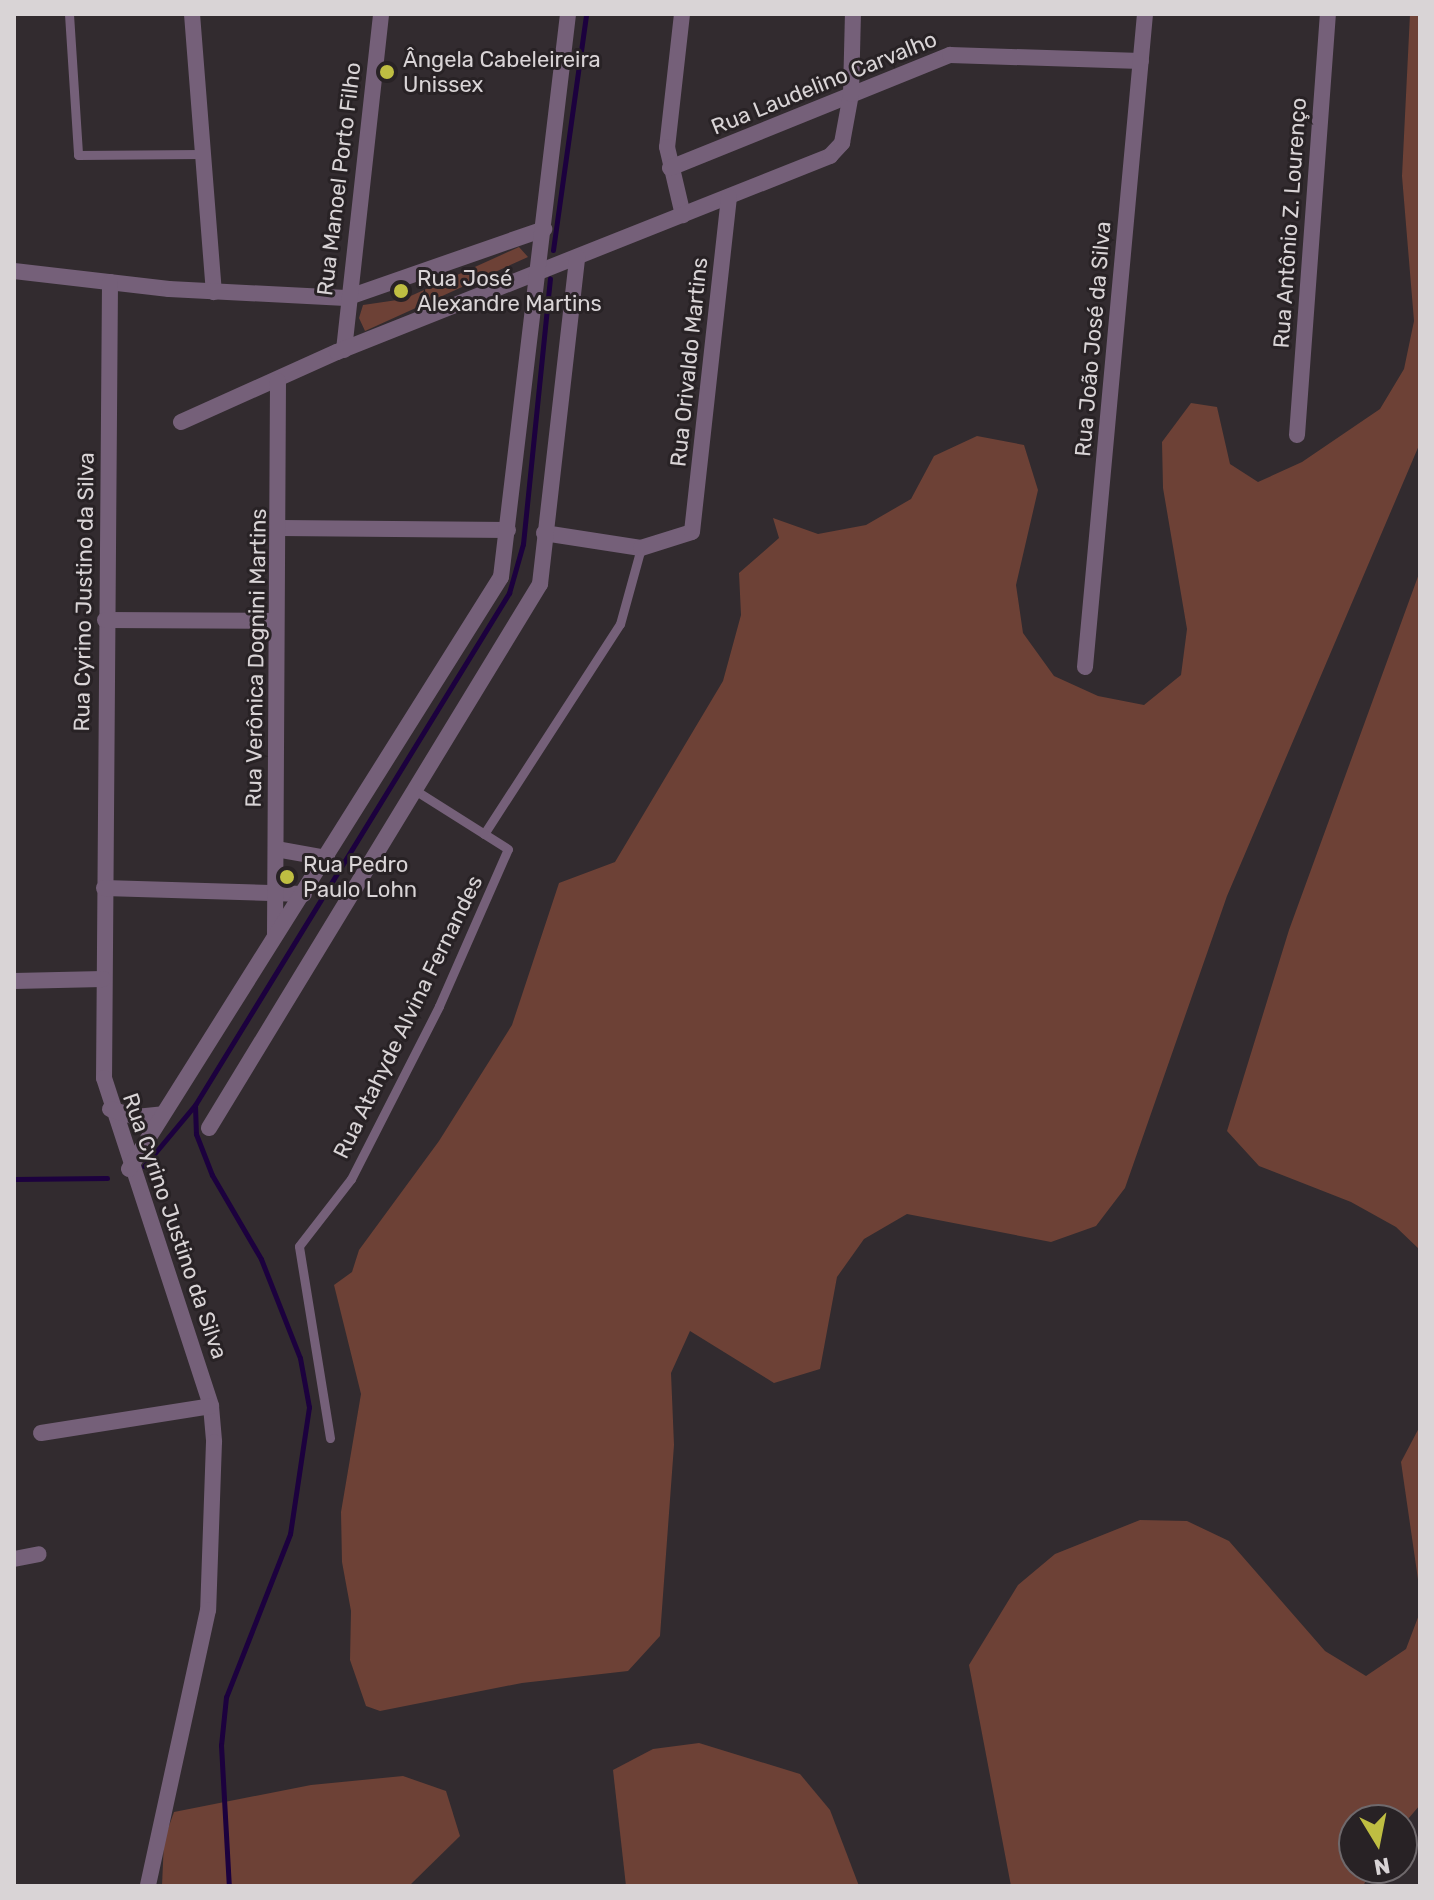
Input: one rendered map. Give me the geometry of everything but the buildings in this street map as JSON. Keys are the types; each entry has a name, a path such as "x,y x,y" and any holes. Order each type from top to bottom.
{"street":[{"path":"192,14 214,292"},
{"name":"Rua Manoel Porto Filho","path":"344,350 346,298 381,14"},
{"path":"129,1169 501,577 540,272 568,14"},
{"path":"682,14 667,139 670,168 683,215"},
{"path":"181,422 344,350 830,156 842,143 851,94 853,14"},
{"name":"Rua João José da Silva","path":"1085,667 1145,14"},
{"name":"Rua Antônio Z. Lourenço","path":"1297,435 1328,14"},
{"name":"Rua Laudelino Carvalho","path":"670,168 950,55 1141,61"},
{"name":"Rua Orivaldo Martins","path":"641,548 692,532 729,197"},
{"path":"14,271 214,292 346,298 544,229"},
{"path":"209,1128 540,584 577,257"},
{"name":"Rua Cyrino Justino da Silva","path":"110,282 103,979 110,1109 211,1406 208,1610 148,1886"},
{"name":"Rua Verônica Dognini Martins","path":"275,936 275,621 280,528 278,381"},
{"path":"280,528 508,530"},
{"path":"544,533 641,548"},
{"path":"105,620 275,621"},
{"path":"276,849 327,858"},
{"path":"104,888 304,894"},
{"path":"14,981 103,979"},
{"path":"110,1109 136,1117 163,1114"},
{"path":"41,1433 211,1406"},
{"path":"14,1559 39,1554"}],"lane":[{"path":"69,14 78,155 201,154"},
{"path":"484,834 620,624 641,548"},
{"name":"Rua Atahyde Alvina Fernandes","path":"330,1438 299,1246 351,1179 439,1006 508,849 413,789"}],"shaded area":[{"path":"1410,14 1420,14 1420,443 1227,896 1125,1188 1096,1226 1051,1242 907,1214 864,1239 837,1277 820,1369 774,1383 690,1331 671,1373 674,1445 660,1636 628,1671 522,1683 380,1711 366,1706 350,1660 351,1611 342,1562 341,1512 361,1394 334,1285 352,1272 359,1250 439,1141 512,1025 559,883 615,862 723,681 741,615 739,573 779,538 773,518 818,534 866,525 911,499 934,456 977,436 1024,445 1038,490 1016,585 1023,633 1054,676 1098,696 1144,705 1181,675 1187,629 1163,488 1162,442 1191,403 1217,407 1230,464 1258,482 1302,462 1380,409 1404,369 1414,321 1402,176"},
{"path":"519,247 528,257 365,331 359,318 363,305 404,299"},
{"path":"1420,571 1420,1250 1396,1227 1351,1202 1259,1166 1227,1131 1289,930"},
{"path":"1420,1426 1420,1593 1401,1462"},
{"path":"1140,1520 1187,1521 1229,1541 1325,1651 1366,1676 1406,1649 1420,1612 1420,1805 1338,1804 1338,1884 1363,1886 1011,1886 969,1665 1018,1585 1055,1554"},
{"path":"699,1743 800,1774 830,1810 859,1886 626,1886 613,1770 653,1749"},
{"path":"403,1776 446,1791 460,1836 409,1886 162,1886 164,1840 174,1812 311,1785"}],"waterway":[{"path":"553,250 586,14"},
{"path":"144,1166 195,1105 509,593 523,544 550,278"},
{"path":"195,1106 196,1134 212,1175 261,1259 300,1358 309,1407 290,1534 226,1697 221,1745 229,1886"},
{"path":"14,1179 107,1178"}],"place":[{"name":"Ângela Cabeleireira Unissex","path":"387,72"},
{"name":"Rua José Alexandre Martins","path":"401,291"},
{"name":"Rua Pedro Paulo Lohn","path":"287,877"}]}
